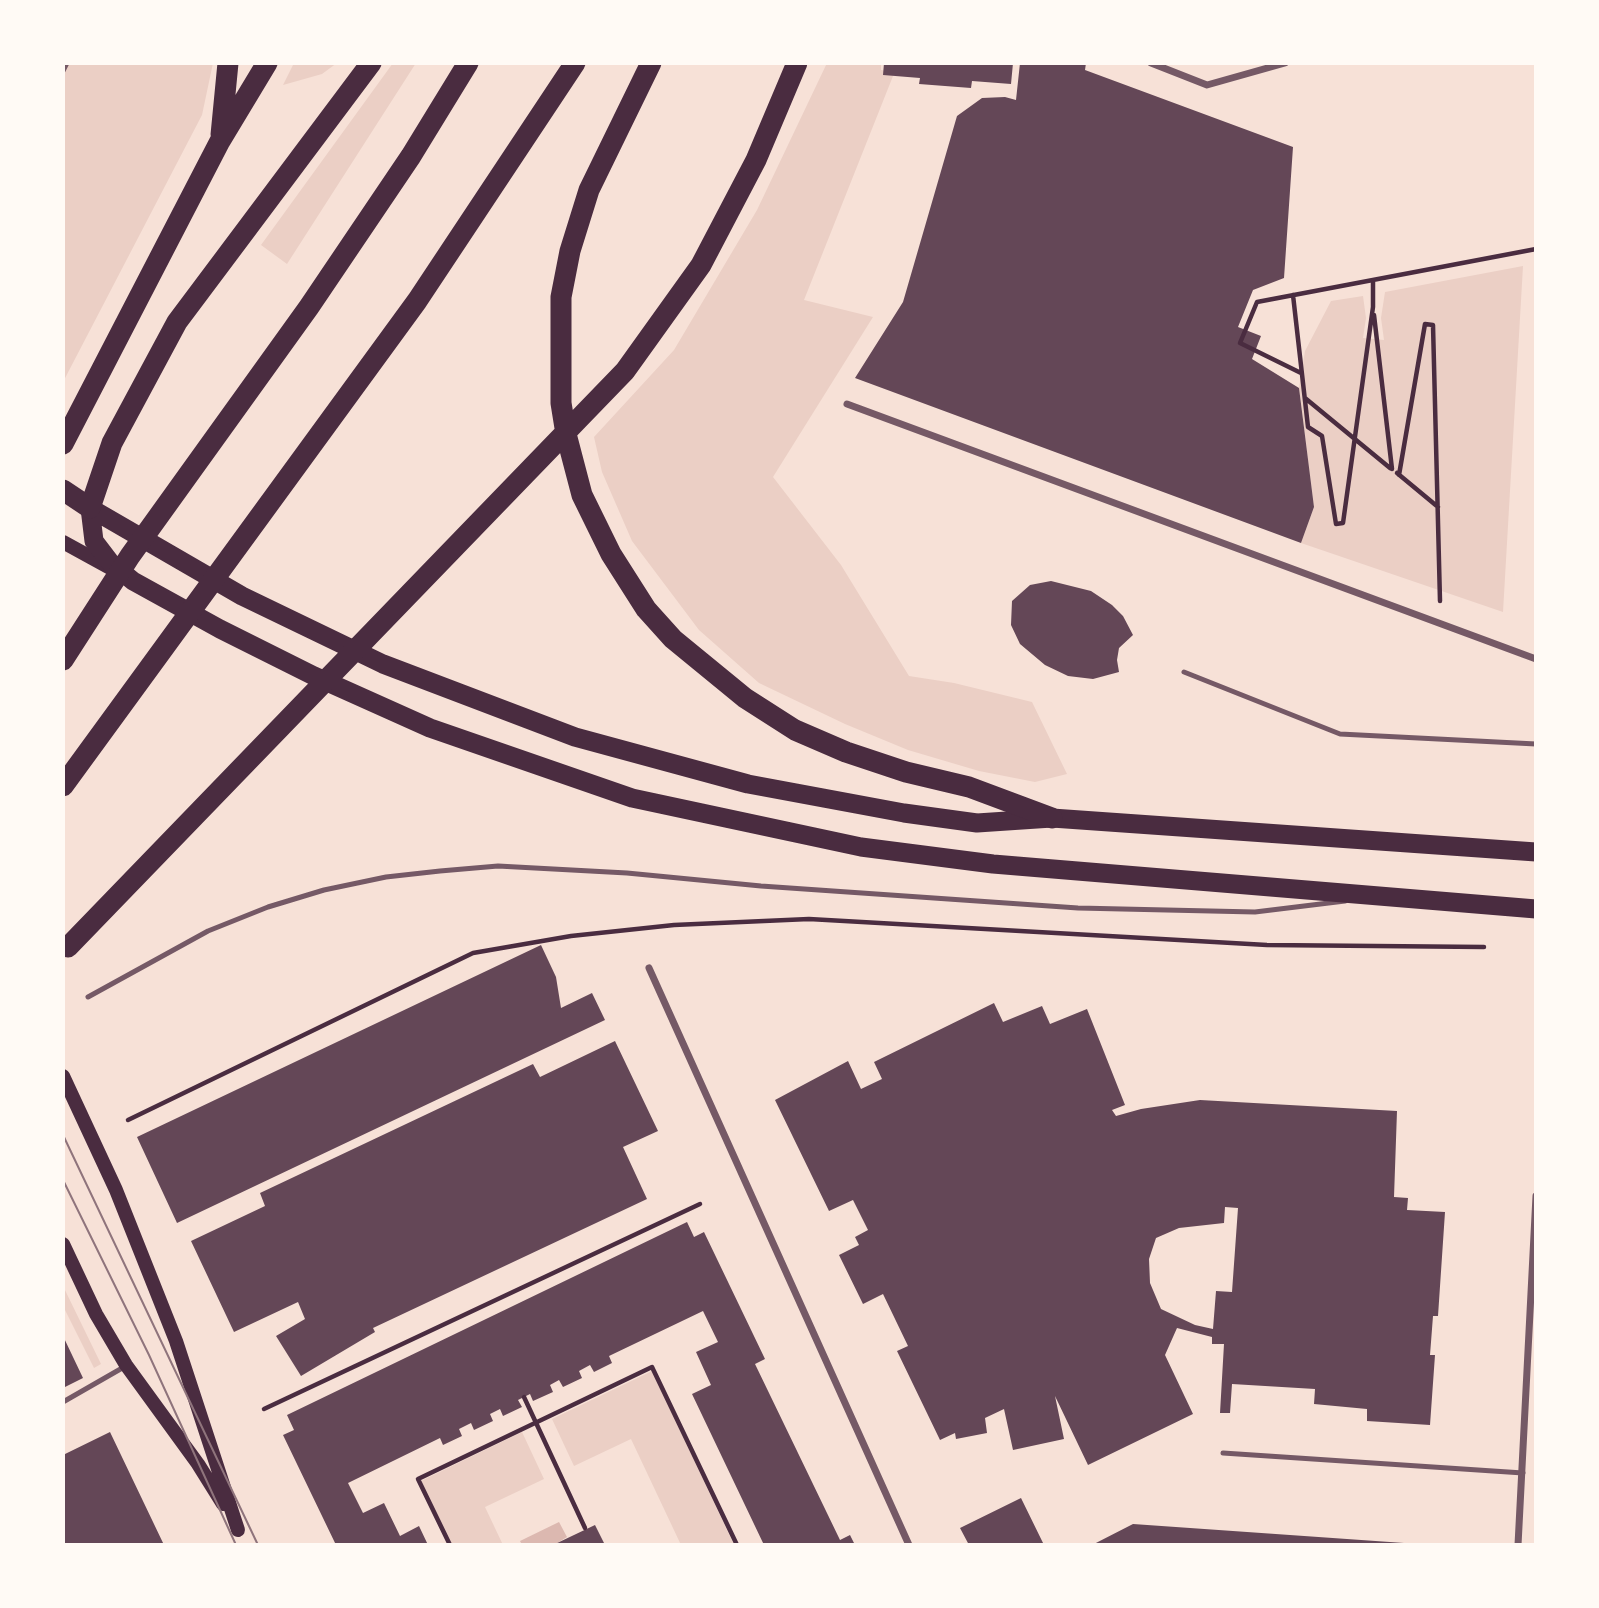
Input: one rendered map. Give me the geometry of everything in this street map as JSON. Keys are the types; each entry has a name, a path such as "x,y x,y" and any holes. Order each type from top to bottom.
{"highway":[{"path":"220,141 228,63"},
{"path":"63,444 220,141 267,63"},
{"path":"371,63 177,322 112,443 90,508 94,541 110,562 134,581 267,653 430,728 632,798 861,847 993,864 1536,909"},
{"path":"63,660 130,556 309,307 411,156 468,63"},
{"path":"63,786 417,301 575,63"},
{"path":"651,63 589,190 570,251 561,297 561,402 582,495 611,554 646,608 673,639 701,665 745,698 795,730 845,752 906,772 969,787 1052,818"},
{"path":"68,947 625,371 701,265 756,160 797,63"},
{"path":"63,490 242,596 383,664 575,737 674,766 813,798 977,823 1052,818 1536,852"}],"main road":[{"path":"63,542 134,581"},
{"path":"63,1076 116,1190 177,1341 238,1530"},
{"path":"63,1244 96,1314 126,1366 198,1464 246,1545"}],"street":[{"path":"1151,63 1207,85 1285,63"},
{"path":"847,404 1536,659"},
{"path":"649,968 909,1545"},
{"path":"1518,1545 1536,1196"}],"lane":[{"path":"63,71 67,63"},
{"path":"1184,672 1340,734 1536,744"},
{"path":"88,997 208,931 268,907 361,882 498,866 615,872 970,902 1196,912 1255,912 1376,897"},
{"path":"63,1402 126,1366"},
{"path":"1223,1452 1523,1473"}],"path":[{"path":"1302,373 1240,343 1257,302 1536,249"},
{"path":"1373,280 1373,307 1392,469"},
{"path":"1293,295 1308,427 1322,436 1336,524 1343,523 1373,307"},
{"path":"1399,475 1425,324 1433,325 1441,623"},
{"path":"1304,397 1438,507"},
{"path":"128,1120 472,953 571,936 674,925 809,919 1267,945 1484,947"},
{"path":"264,1409 700,1204"},
{"path":"450,1545 418,1479 652,1367 737,1545"},
{"path":"524,1397 585,1528"}],"shaded area":[{"path":"63,63 213,63 202,115 63,382"},
{"path":"294,63 337,63 322,74 283,85"},
{"path":"393,63 416,63 287,264 261,245"},
{"path":"827,63 881,63 881,70 895,71 804,300 873,317 773,477 841,565 909,676 954,683 1032,702 1067,774 1035,782 979,771 908,750 845,724 759,683 699,630 632,541 602,472 594,437 674,350 757,210"},
{"path":"1523,266 1503,612 1301,543 1314,507 1299,388 1305,351 1331,301 1363,296 1366,318 1363,338 1384,340 1381,318 1385,292"},
{"path":"63,1286 101,1364 94,1368 63,1306"},
{"path":"652,1371 734,1545 681,1545 631,1439 574,1466 552,1419"},
{"path":"522,1432 544,1479 485,1507 503,1545 452,1545 421,1481"},
{"path":"559,1522 567,1537 554,1545 522,1545 520,1541"}],"building":[{"path":"884,63 1013,63 1011,84 972,81 971,88 919,84 920,78 883,75"},
{"path":"1020,63 1086,63 1085,70 1293,147 1284,278 1253,290 1238,327 1261,336 1252,359 1299,388 1314,507 1301,543 855,378 903,302 957,116 982,98 1005,97 1016,100"},
{"path":"1051,581 1091,591 1123,616 1133,635 1119,648 1119,672 1093,679 1068,676 1045,665 1020,644 1011,625 1012,601 1030,585"},
{"path":"541,945 556,977 561,1008 592,993 605,1020 177,1223 137,1137"},
{"path":"994,1003 1003,1022 1042,1006 1050,1024 1087,1009 1125,1105 1112,1110 1116,1116 1141,1109 1200,1100 1397,1111 1394,1197 1408,1198 1407,1210 1445,1212 1438,1316 1433,1316 1430,1355 1435,1355 1430,1425 1367,1421 1367,1409 1314,1404 1315,1389 1232,1384 1230,1413 1220,1413 1224,1344 1212,1344 1212,1337 1177,1328 1165,1355 1193,1414 1088,1465 1055,1396 1064,1439 1013,1450 1004,1409 985,1418 987,1433 956,1439 955,1433 940,1440 897,1351 908,1346 883,1294 863,1304 839,1255 859,1245 855,1237 868,1230 853,1200 829,1211 775,1100 848,1061 861,1089 882,1079 874,1062","holes":["1225,1207 1238,1208 1232,1292 1216,1291 1213,1329 1195,1325 1161,1309 1150,1283 1149,1259 1156,1238 1179,1228 1224,1223"]},
{"path":"615,1041 658,1131 623,1147 647,1199 373,1328 375,1332 301,1376 276,1336 305,1319 298,1302 234,1332 191,1241 265,1206 260,1193 533,1064 540,1077"},
{"path":"687,1222 694,1237 704,1232 765,1359 755,1364 840,1540 850,1535 855,1545 764,1545 692,1394 711,1385 696,1352 718,1342 703,1311 609,1356 612,1363 594,1372 590,1365 579,1371 582,1378 563,1387 559,1380 550,1385 553,1392 533,1401 530,1394 518,1400 522,1407 503,1416 500,1409 490,1414 493,1421 474,1430 471,1423 459,1429 462,1436 443,1445 440,1438 348,1483 363,1513 384,1503 400,1536 419,1526 428,1545 336,1545 283,1435 294,1430 287,1415"},
{"path":"63,1336 83,1378 63,1388"},
{"path":"110,1432 164,1545 63,1545 63,1455"},
{"path":"1021,1498 1044,1545 969,1545 960,1528"},
{"path":"1133,1524 1404,1543 1404,1545 1092,1545"},
{"path":"595,1525 605,1545 553,1545"}],"tram line":[{"path":"63,1135 258,1545"},
{"path":"63,1180 149,1355 236,1545"}]}
